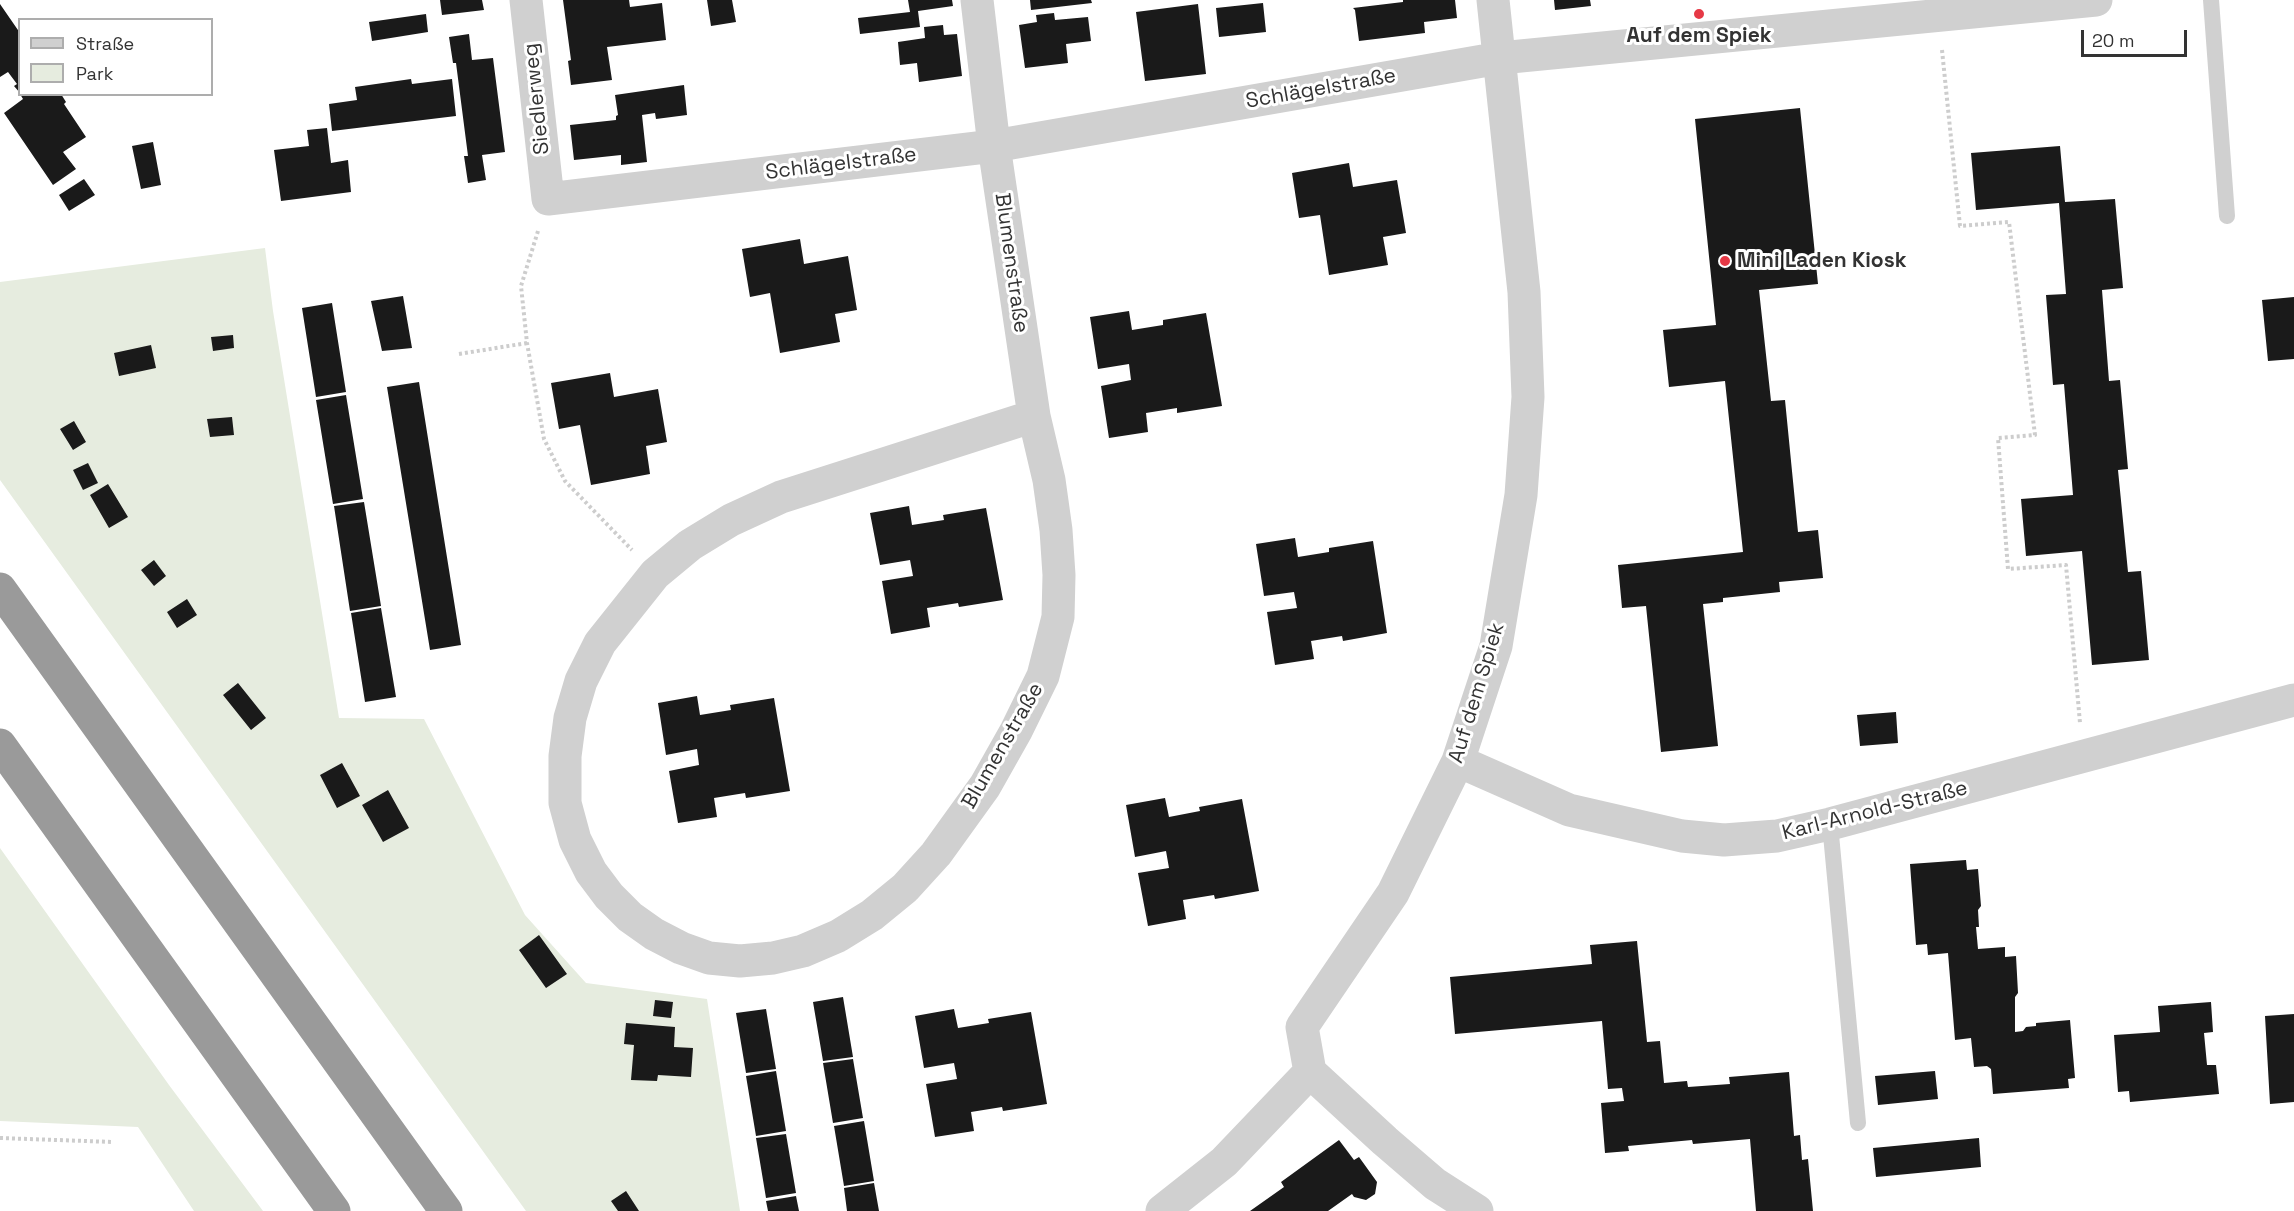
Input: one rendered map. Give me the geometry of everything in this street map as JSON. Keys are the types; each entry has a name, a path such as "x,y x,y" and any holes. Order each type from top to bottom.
{"highway":[{"path":"0,589 446,1211"},
{"path":"0,745 334,1211"}],"street":[{"name":"Siedlerweg","path":"526,0 549,199"},
{"name":"Blumenstraße","path":"977,0 994,146 1034,416 1056,530 1059,575 1058,617 1043,676 985,786 936,854 905,888 872,915 838,936 803,951 773,958 740,961 709,958 654,934 630,917 609,896 591,872 575,840 566,803 565,756 570,718 581,681 600,643 655,574 690,545 731,520 781,497 1034,416"},
{"name":"Auf dem Spiek","path":"1310,1072 1302,1027 1393,893 1458,761 1496,646 1521,495 1527,408 1524,292 1493,0"},
{"name":"Schlägelstraße","path":"549,199 994,146 1500,58 2096,0"},
{"name":"Karl-Arnold-Straße","path":"1458,761 1569,810 1682,836 1724,840 1777,836 1830,824 2294,700"},
{"path":"1162,1211 1224,1162 1310,1072 1384,1141 1435,1184 1477,1211"}],"lane":[{"path":"2211,0 2227,216"},
{"path":"1830,824 1858,1123"}],"path":[{"path":"1938,15 1960,226 2009,222 2035,435 1998,438 2008,569 2066,565 2083,756"},
{"path":"549,199 521,286 527,343 544,440 565,481 655,574"},
{"path":"459,354 527,343"},
{"path":"0,1138 113,1142"}],"green space":[{"path":"265,248 273,311 339,718 424,719 525,915 586,983 707,999 740,1211 526,1211 0,480 0,282"},
{"path":"0,848 169,1085 263,1211 194,1211 138,1127 0,1121"}],"building":[{"path":"440,0 482,0 484,10 442,15"},
{"path":"563,0 629,0 630,7 662,3 666,40 607,47 612,80 571,85 568,61 571,60"},
{"path":"707,0 732,0 736,22 711,26"},
{"path":"908,0 952,0 953,6 918,11 920,27 860,34 858,18 910,12"},
{"path":"1030,0 1091,0 1092,3 1031,10"},
{"path":"1403,0 1455,0 1457,18 1424,22 1425,33 1359,41 1353,8 1403,2"},
{"path":"1554,0 1590,0 1591,6 1555,10"},
{"path":"1263,3 1266,32 1219,37 1216,8"},
{"path":"0,4 18,30 18,91 14,86 17,84 8,72 0,77"},
{"path":"1198,4 1206,74 1145,81 1136,12"},
{"path":"1054,13 1055,20 1088,17 1091,41 1066,44 1068,63 1025,68 1019,25 1037,22 1036,15"},
{"path":"426,14 428,32 372,41 369,22"},
{"path":"943,25 944,35 957,34 962,76 919,82 917,63 900,65 898,42 925,38 924,27"},
{"path":"469,34 472,60 493,58 505,152 482,155 486,180 468,183 464,156 468,156 456,63 453,63 449,37"},
{"path":"411,79 412,84 452,79 456,116 332,131 329,104 357,100 355,87"},
{"path":"684,85 687,115 656,119 655,113 642,115 647,162 621,165 621,155 574,160 570,125 616,120 618,115 615,95"},
{"path":"21,96 62,96 66,102 64,104 86,137 63,152 76,169 53,185 4,113 23,99"},
{"path":"1800,108 1818,284 1759,290 1771,401 1785,400 1798,532 1818,530 1823,578 1779,582 1780,592 1723,598 1723,602 1703,604 1718,746 1661,752 1646,606 1622,608 1618,565 1743,552 1725,381 1669,387 1663,330 1716,325 1695,119"},
{"path":"327,128 331,163 348,160 351,192 281,201 274,150 309,146 307,130"},
{"path":"153,142 161,185 141,189 132,146"},
{"path":"2060,146 2065,202 2115,199 2123,288 2102,290 2109,381 2120,380 2128,469 2118,470 2128,572 2141,571 2149,660 2092,665 2082,551 2026,556 2021,499 2073,495 2064,384 2053,385 2046,295 2066,294 2059,203 1976,210 1971,153"},
{"path":"1349,163 1353,187 1397,180 1406,233 1383,237 1388,265 1329,275 1320,215 1299,218 1292,173"},
{"path":"84,179 95,195 69,211 59,195"},
{"path":"800,239 804,264 848,256 857,310 835,314 840,342 780,353 770,293 750,297 742,249"},
{"path":"403,296 412,348 382,351 371,301"},
{"path":"2294,297 2294,359 2268,361 2262,300"},
{"path":"332,303 346,392 316,397 302,308"},
{"path":"1129,311 1132,330 1163,325 1163,320 1206,313 1222,406 1177,413 1177,408 1146,413 1148,432 1109,438 1101,386 1131,380 1129,364 1098,369 1090,317"},
{"path":"233,335 234,348 213,351 211,337"},
{"path":"151,345 156,368 119,376 114,353"},
{"path":"610,373 614,397 658,389 667,442 646,446 650,474 591,485 580,425 559,429 551,383"},
{"path":"419,382 461,645 430,650 387,387"},
{"path":"346,395 363,499 333,504 316,400"},
{"path":"232,417 234,435 210,437 207,419"},
{"path":"74,421 86,442 73,450 60,429"},
{"path":"88,463 98,483 83,490 73,470"},
{"path":"108,484 128,517 109,528 90,495"},
{"path":"364,502 381,606 350,611 334,506"},
{"path":"909,506 912,525 944,520 943,515 986,508 1003,600 959,607 958,603 927,608 930,627 891,634 882,581 913,576 910,560 880,565 870,513"},
{"path":"1295,538 1298,557 1329,552 1329,548 1373,541 1387,633 1343,641 1342,636 1311,641 1314,659 1275,665 1267,612 1297,608 1294,592 1264,596 1256,544"},
{"path":"154,560 166,576 154,586 141,570"},
{"path":"187,599 197,615 177,628 167,612"},
{"path":"381,608 396,697 365,702 351,613"},
{"path":"238,683 266,718 251,730 223,695"},
{"path":"697,696 700,715 731,710 730,705 774,698 790,791 746,798 745,793 714,798 717,817 678,823 669,771 699,765 697,749 666,755 658,703"},
{"path":"1896,712 1898,743 1860,746 1857,715"},
{"path":"342,763 360,796 337,808 320,775"},
{"path":"388,790 409,828 383,842 362,805"},
{"path":"1165,798 1169,817 1200,811 1199,807 1242,799 1259,891 1215,899 1214,895 1183,900 1186,919 1148,926 1138,873 1169,868 1166,851 1135,857 1126,805"},
{"path":"1966,860 1967,870 1978,869 1981,906 1978,910 1979,927 1976,927 1978,949 2005,947 2005,957 2016,956 2018,993 2015,997 2015,1032 2036,1026 2036,1023 2070,1020 2075,1078 2068,1079 2069,1088 1993,1094 1991,1069 1987,1066 1974,1067 1971,1038 1955,1040 1948,953 1928,955 1927,944 1916,945 1910,864"},
{"path":"539,935 567,974 546,988 519,950"},
{"path":"1637,941 1647,1042 1660,1041 1664,1083 1687,1081 1688,1087 1730,1084 1729,1077 1789,1072 1794,1136 1800,1135 1802,1160 1808,1159 1813,1211 1756,1211 1750,1139 1693,1144 1692,1140 1628,1146 1629,1151 1605,1153 1601,1103 1624,1101 1622,1088 1608,1089 1602,1021 1455,1034 1450,977 1592,964 1590,945"},
{"path":"843,997 853,1057 823,1061 813,1002"},
{"path":"655,1000 673,1002 671,1018 653,1016"},
{"path":"2211,1002 2213,1032 2204,1033 2207,1065 2216,1065 2219,1094 2130,1102 2129,1091 2118,1092 2114,1035 2160,1032 2158,1006"},
{"path":"766,1009 776,1069 746,1073 736,1013"},
{"path":"954,1009 958,1028 989,1023 988,1019 1031,1012 1047,1104 1003,1111 1002,1107 971,1112 974,1131 935,1137 926,1084 957,1079 954,1063 924,1068 915,1016"},
{"path":"2294,1014 2294,1102 2270,1104 2265,1016"},
{"path":"626,1023 675,1027 674,1047 693,1048 691,1077 658,1075 657,1081 631,1080 634,1045 624,1044"},
{"path":"853,1059 863,1118 833,1123 823,1063"},
{"path":"776,1071 786,1131 756,1136 746,1076"},
{"path":"1935,1071 1938,1099 1878,1105 1875,1076"},
{"path":"864,1121 874,1181 844,1186 834,1126"},
{"path":"786,1134 796,1193 766,1198 756,1138"},
{"path":"1979,1138 1981,1167 1876,1177 1873,1148"},
{"path":"1339,1140 1354,1160 1359,1157 1377,1182 1375,1194 1366,1200 1354,1197 1352,1194 1328,1211 1250,1211 1284,1187 1281,1182"},
{"path":"874,1183 879,1211 847,1211 844,1188"},
{"path":"626,1191 639,1211 618,1211 611,1201"},
{"path":"796,1196 799,1211 768,1211 766,1201"}],"place":[{"name":"Auf dem Spiek","path":"1699,14"},
{"name":"Mini Laden Kiosk","path":"1725,261"}]}
